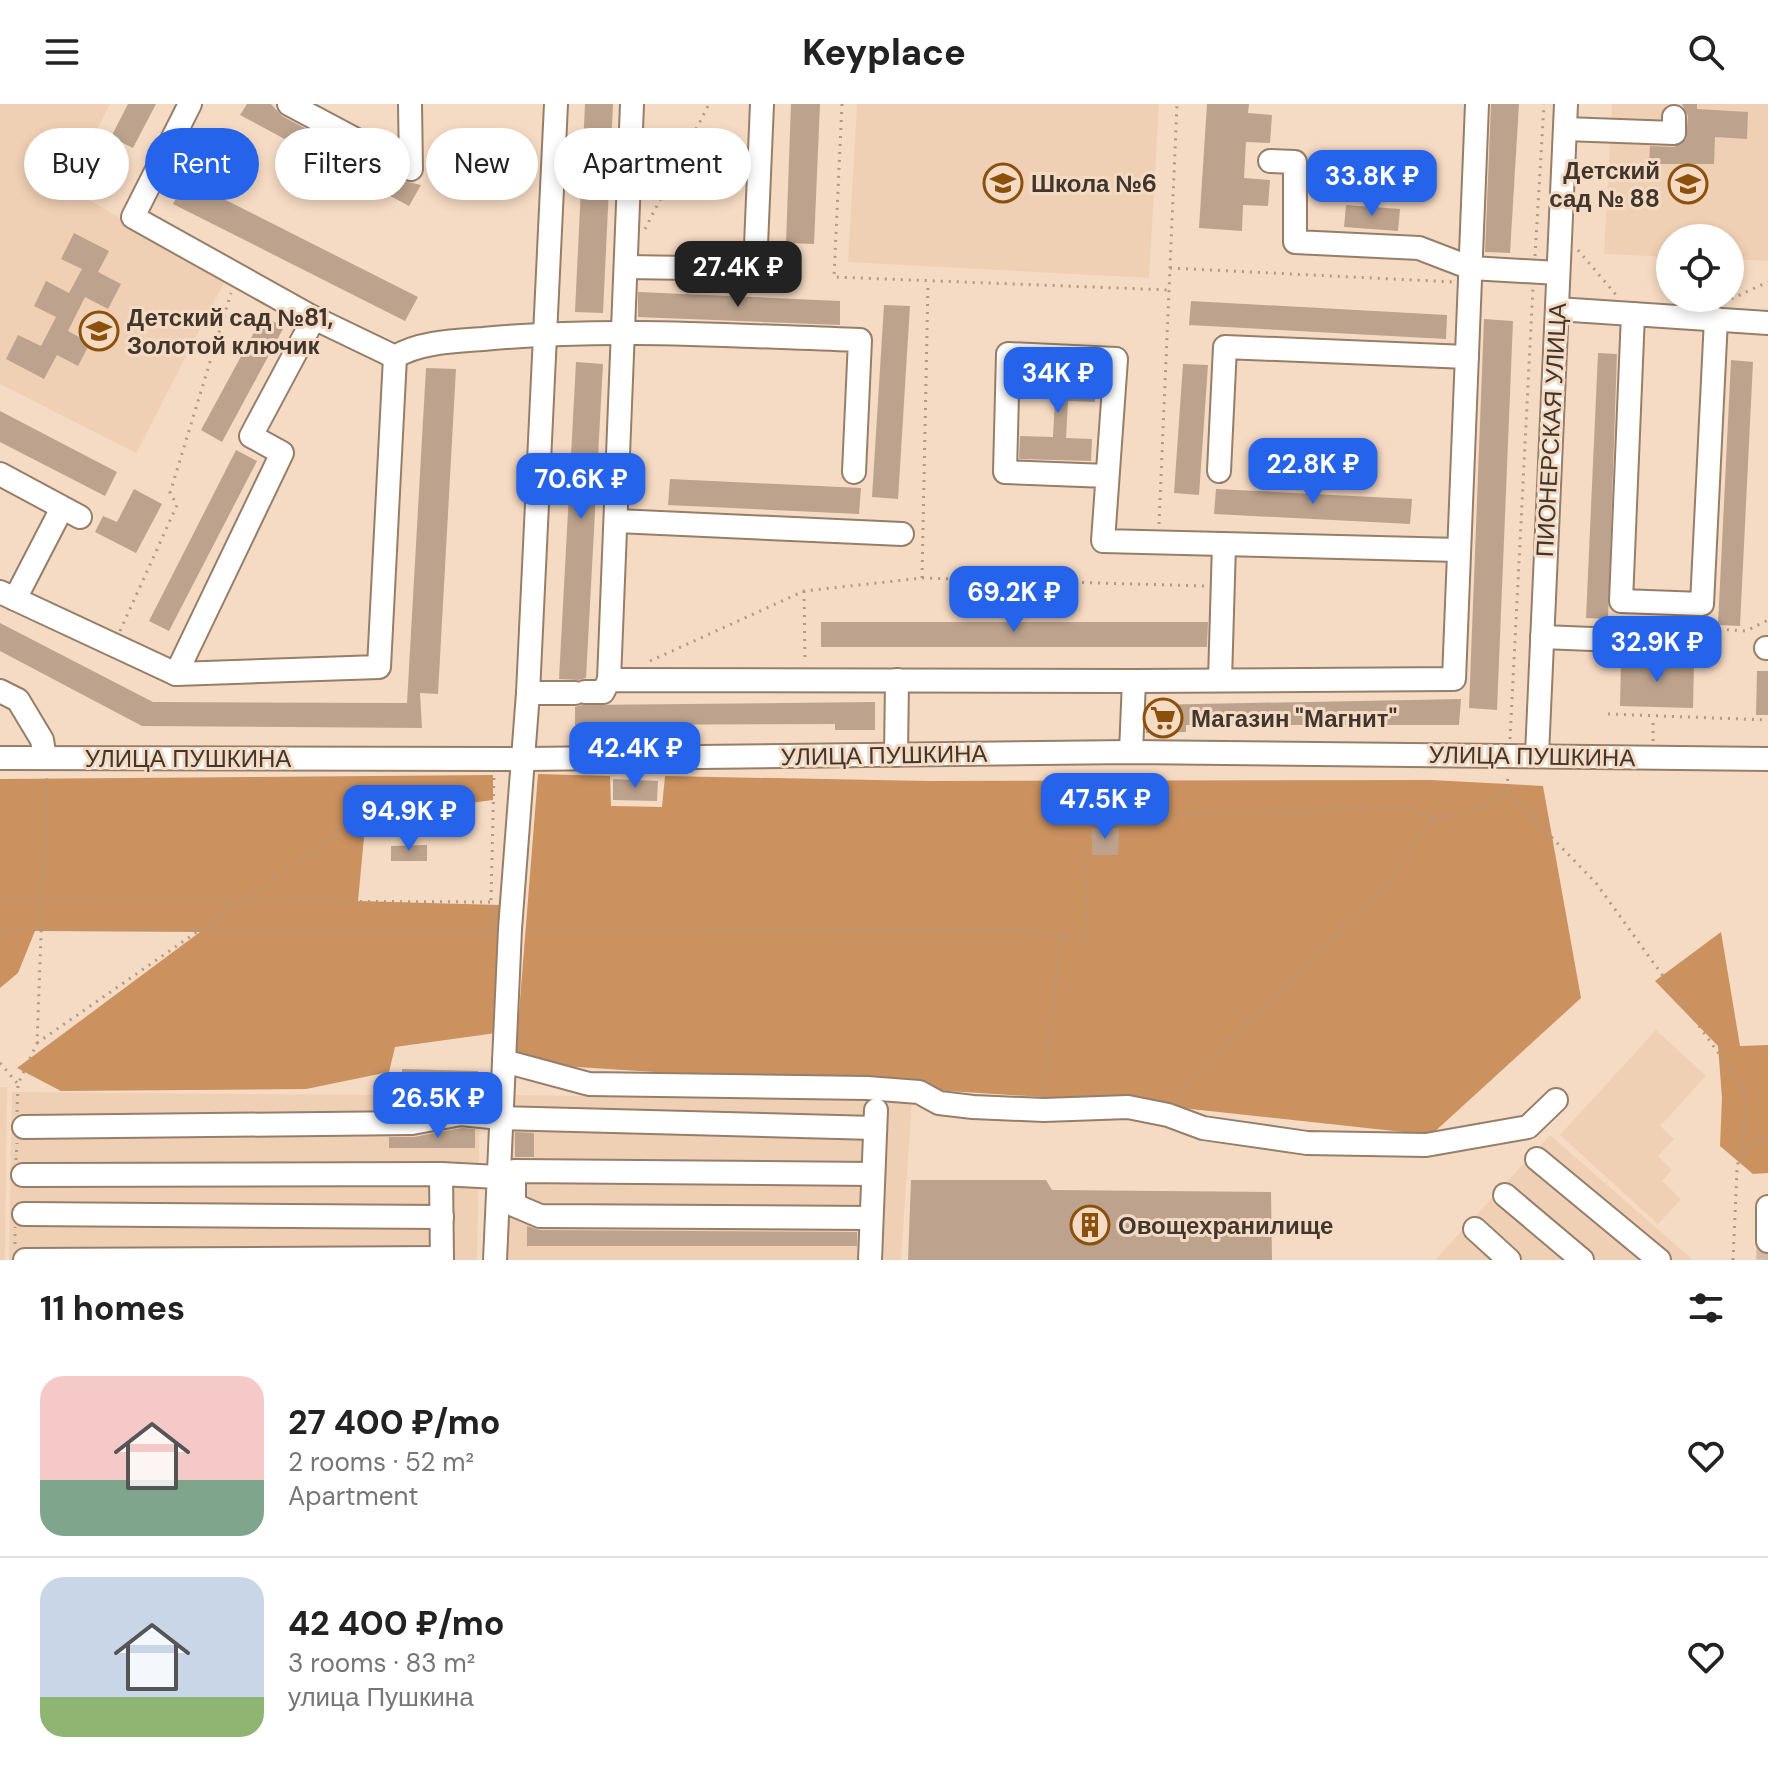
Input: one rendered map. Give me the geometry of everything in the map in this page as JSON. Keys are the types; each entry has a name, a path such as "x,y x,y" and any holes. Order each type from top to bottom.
{"street":[{"path":"190,104 133,217 314,318 395,357"},
{"path":"289,104 411,169 410,104"},
{"path":"506,1204 498,1177 504,1061 500,929 525,759 556,104"},
{"path":"528,693 603,692 609,680 632,104"},
{"path":"626,267 755,269 762,104"},
{"path":"609,680 1454,679 1477,104"},
{"name":"ПИОНЕРСКАЯ УЛИЦА","path":"1537,755 1566,104"},
{"path":"1565,129 1674,133 1674,117"},
{"path":"1270,161 1295,162 1295,242 1419,248 1471,275 1558,273"},
{"path":"1557,309 1633,314 1718,312 1768,323"},
{"path":"1633,314 1621,601 1702,604 1718,312"},
{"path":"176,674 282,453 251,436 314,318"},
{"path":"395,357 407,350 435,345 544,333 860,340 854,472"},
{"path":"1219,471 1225,347 1467,357"},
{"path":"1107,476 1005,472 1008,354 1116,359 1103,541 1458,550"},
{"path":"0,474 71,512 8,596 176,674 379,667 395,357"},
{"path":"617,521 902,534"},
{"path":"1220,680 1224,544"},
{"path":"1542,637 1694,643"},
{"path":"896,755 897,680"},
{"path":"1131,752 1134,681"},
{"path":"0,691 18,700 42,740 47,758"},
{"name":"УЛИЦА ПУШКИНА","path":"0,758 525,759 1131,752 1768,759"},
{"path":"504,1061 589,1084 867,1088 919,1092 939,1103 1044,1110 1128,1107 1168,1115 1203,1128 1307,1143 1426,1145 1528,1127 1556,1100"},
{"path":"19,1125 412,1123 461,1114 501,1118 875,1119 870,1260"},
{"path":"1537,1159 1659,1260"},
{"path":"20,1170 498,1177"},
{"path":"495,1260 514,1171 873,1174"},
{"path":"20,1252 442,1259 441,1174"},
{"path":"1505,1195 1582,1260"},
{"path":"506,1204 540,1216 871,1218"},
{"path":"1768,1207 1768,1241"},
{"path":"20,1221 442,1217"},
{"path":"1475,1229 1509,1260"}],"path":[{"path":"640,240 709,104"},
{"path":"842,104 834,277 1169,290"},
{"path":"1159,542 1177,104"},
{"path":"1578,250 1633,314"},
{"path":"1170,268 1471,275"},
{"path":"114,645 177,505 170,493 237,275"},
{"path":"922,578 928,281"},
{"path":"1744,296 1768,282"},
{"path":"651,661 804,591 922,578 1214,586"},
{"path":"804,591 805,680"},
{"path":"1702,604 1703,628 1746,631 1768,620"},
{"path":"1608,714 1768,720"},
{"path":"1653,715 1653,741"},
{"path":"20,1170 18,1084 37,1043 47,758"},
{"path":"37,1043 404,788 407,759"},
{"path":"494,759 491,902 500,929"},
{"path":"1507,791 1596,883 1743,1087 1747,1111 1737,1168 1733,1260"},
{"path":"0,929 1020,930 1086,939 1083,816 1406,807 1432,819"},
{"path":"0,900 491,902"},
{"path":"490,945 500,929"},
{"path":"1044,1110 1048,1045 1062,936"},
{"path":"0,1063 18,1084"},
{"path":"1737,1168 1749,1146 1768,1137"},
{"path":"20,1221 20,1252"}],"shaded area":[{"name":"Детский сад №81, Золотой ключик","path":"0,104 110,104 98,128 24,128 24,200 89,200 227,277 136,453 0,384"},
{"name":"Школа №6","path":"857,104 1159,104 1149,278 848,262"},
{"name":"Детский сад № 88","path":"1612,104 1768,104 1768,261 1744,260 1744,224 1656,224 1656,256 1604,254"},
{"path":"538,774 610,776 611,806 662,807 665,776 928,781 1431,780 1543,786 1581,998 1431,1135 1135,1103 515,1063"},
{"path":"493,775 493,800 366,816 358,901 500,905 496,1033 395,1047 389,1072 306,1089 61,1091 17,1068 200,932 35,931 18,973 0,988 0,779"},
{"path":"1721,932 1740,1046 1768,1045 1768,1173 1753,1174 1720,1146 1722,1098 1718,1046 1655,981"},
{"path":"1656,1030 1706,1076 1660,1126 1674,1139 1658,1156 1672,1170 1662,1181 1681,1199 1658,1224 1560,1135"},
{"path":"0,1087 7,1087 5,1260 0,1260"},
{"path":"12,1092 480,1096 477,1260 9,1260"},
{"path":"513,1095 912,1100 901,1260 506,1260"},
{"path":"1550,1135 1693,1260 1435,1260"}],"building":[{"path":"128,104 156,104 133,148 129,146 129,128 116,128"},
{"path":"247,104 271,104 282,116 305,128 275,128 275,134 240,115"},
{"path":"585,104 613,104 612,128 584,128"},
{"path":"791,104 820,104 814,244 786,243"},
{"path":"1207,104 1249,104 1248,113 1272,115 1270,143 1246,142 1244,178 1270,180 1268,206 1243,205 1242,231 1199,228"},
{"path":"1491,104 1519,104 1510,253 1485,252"},
{"path":"1682,104 1697,104 1697,109 1748,112 1747,139 1715,137 1714,164 1649,164 1650,146 1674,147 1686,139 1688,116"},
{"path":"410,182 421,185 409,206 398,200 410,200"},
{"path":"175,200 226,200 418,297 405,321 173,204"},
{"path":"580,200 608,200 603,313 575,312"},
{"path":"1346,205 1400,209 1398,231 1344,227"},
{"path":"74,233 109,251 98,272 121,284 108,309 85,297 68,331 90,343 78,366 57,355 44,379 6,359 18,335 41,346 56,317 34,306 46,281 69,293 82,269 61,259"},
{"path":"638,292 840,301 840,325 638,317"},
{"path":"1191,301 1447,315 1446,339 1189,325"},
{"path":"884,305 910,306 898,499 872,497"},
{"path":"263,316 284,327 222,442 201,430"},
{"path":"1484,319 1513,321 1497,710 1469,708"},
{"path":"1598,353 1617,354 1608,619 1586,618"},
{"path":"1731,360 1753,362 1740,626 1718,625"},
{"path":"576,362 603,364 586,678 578,680 559,679"},
{"path":"1183,364 1208,365 1199,495 1174,493"},
{"path":"426,368 456,369 438,694 420,693 422,728 142,726 0,651 0,623 153,702 407,703"},
{"path":"1022,371 1096,375 1095,402 1068,401 1066,438 1092,439 1091,461 1019,459 1020,436 1053,437 1055,398 1021,396"},
{"path":"0,411 117,472 105,496 0,442"},
{"path":"236,450 257,461 169,631 149,621"},
{"path":"670,479 861,488 859,514 668,505"},
{"path":"134,489 162,504 136,553 95,532 103,516 117,522"},
{"path":"1216,489 1412,499 1410,524 1214,514"},
{"path":"821,622 1208,622 1207,647 821,647"},
{"path":"1621,661 1694,663 1693,708 1620,706"},
{"path":"1757,671 1768,671 1768,715 1756,715"},
{"path":"1461,699 1459,725 1186,725 1186,732 1146,733 1147,705"},
{"path":"875,702 875,730 835,730 835,724 575,725 575,707 582,705"},
{"path":"613,779 658,781 657,801 613,800"},
{"path":"1092,828 1119,828 1118,855 1092,855"},
{"path":"427,845 427,861 391,861 391,846"},
{"path":"402,1069 478,1071 478,1096 401,1094"},
{"path":"462,1128 475,1129 475,1148 389,1148 389,1137 414,1137"},
{"path":"515,1132 534,1133 534,1157 515,1157"},
{"name":"Овощехранилище","path":"911,1180 1046,1180 1052,1190 1271,1192 1272,1260 908,1260"},
{"path":"527,1226 540,1230 857,1232 857,1246 527,1246"}],"tunnel":[{"path":"1767,1260 1768,1241"}],"place":[{"name":"Школа №6","path":"1003,183"},
{"name":"Детский сад № 88","path":"1688,184"},
{"name":"Детский сад №81, Золотой ключик","path":"99,331"},
{"name":"Магазин \"Магнит\"","path":"1163,718"},
{"name":"Овощехранилище","path":"1090,1225"}]}
